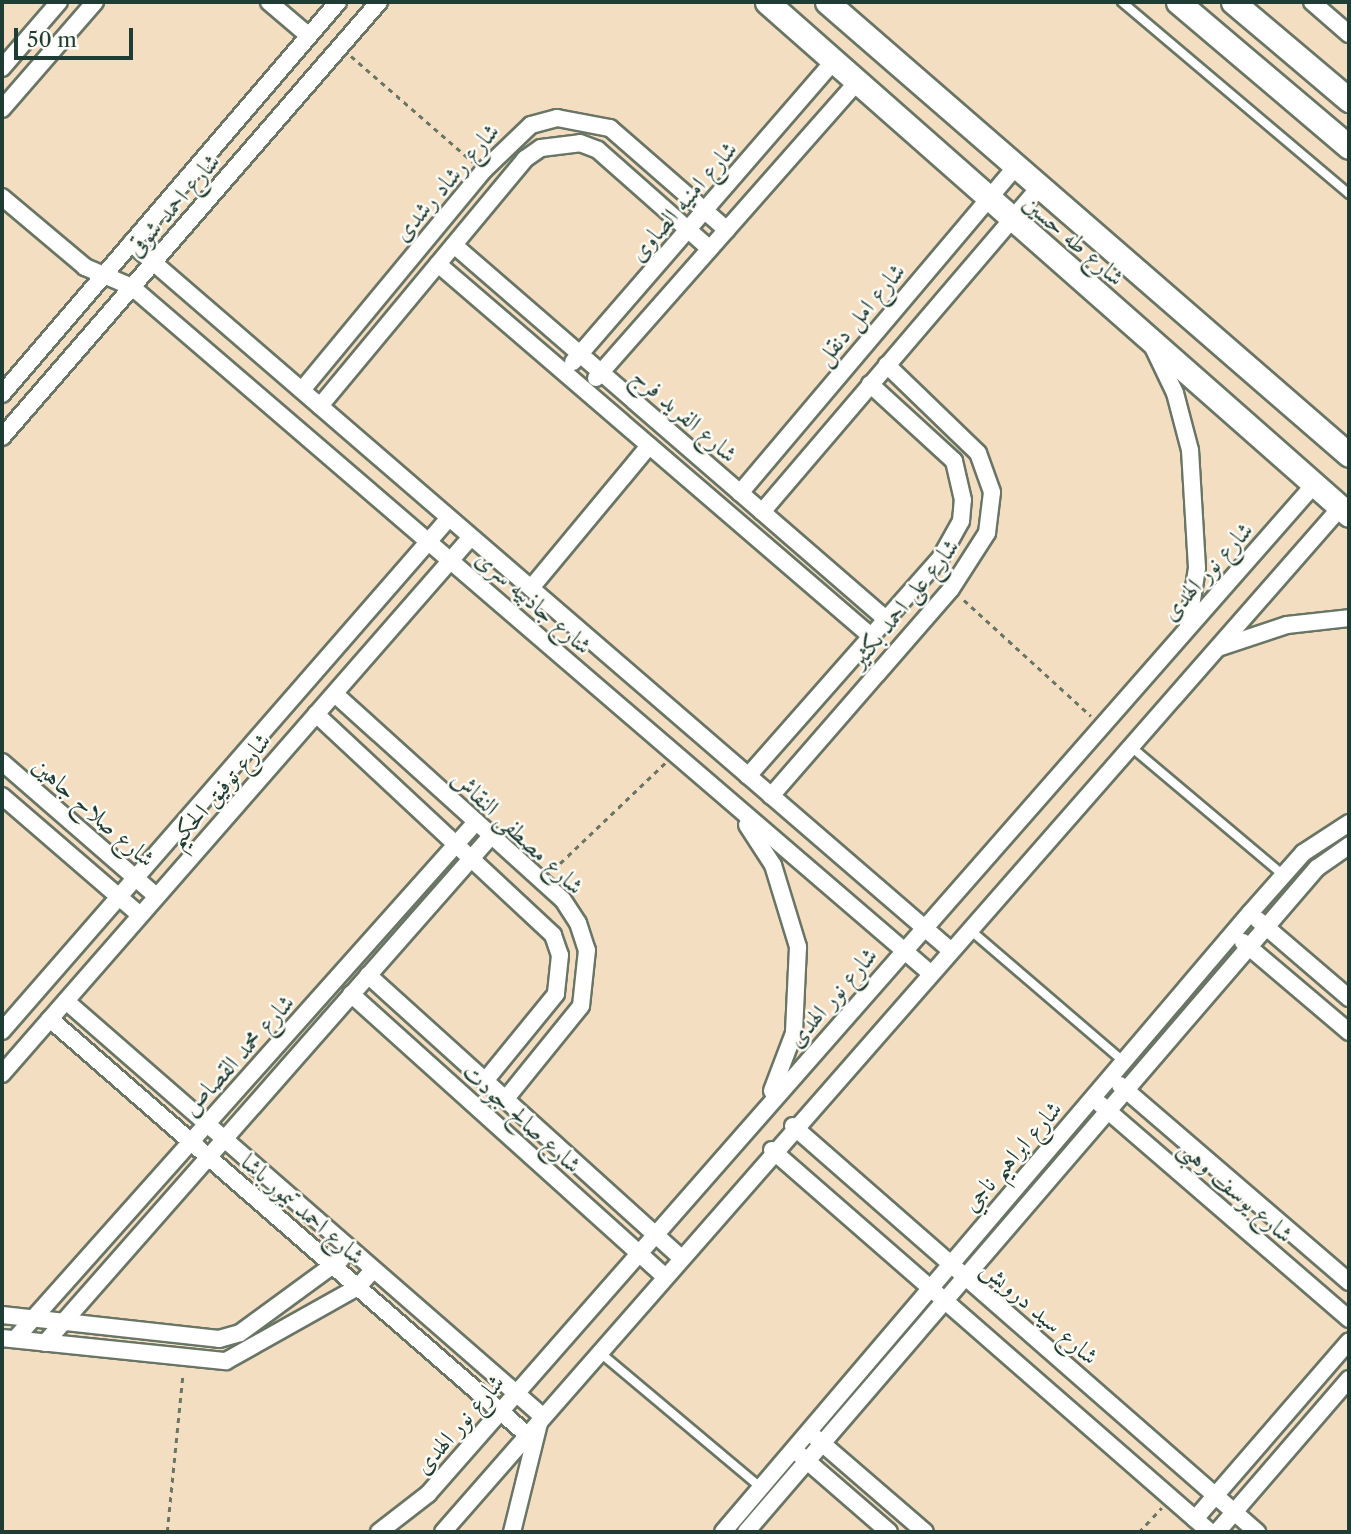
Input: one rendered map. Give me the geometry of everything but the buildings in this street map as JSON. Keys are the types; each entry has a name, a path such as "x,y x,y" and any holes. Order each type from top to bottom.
{"street":[{"path":"2,109 95,2"},
{"path":"269,2 309,36"},
{"name":"شارع احمد شوقى","path":"2,394 338,2"},
{"name":"شارع احمد شوقى","path":"2,437 379,2"},
{"name":"شارع طه حسين","path":"768,2 859,80 986,199 1313,486 1345,511"},
{"name":"شارع طه حسين","path":"827,2 1349,455"},
{"path":"1178,2 1349,146"},
{"path":"1233,2 1349,100"},
{"path":"1311,2 1349,34"},
{"path":"2,68 54,8 70,30"},
{"name":"شارع امنيه الصاوى","path":"565,373 835,60"},
{"path":"585,390 859,80"},
{"name":"شارع رشاد رشدى","path":"302,390 483,171 531,125 585,119 630,142 727,230"},
{"name":"شارع رشاد رشدى","path":"320,406 502,187 541,148 580,144 614,162 710,249"},
{"name":"شارع امل دنقل","path":"740,493 1016,166"},
{"path":"483,171 502,187"},
{"path":"762,512 1040,187"},
{"name":"شارع جاذبيه سرى","path":"2,197 79,263 132,287 589,679 722,797 930,973"},
{"name":"شارع جاذبيه سرى","path":"131,243 950,950"},
{"name":"شارع الفريد فرج","path":"454,245 887,620"},
{"name":"شارع الفريد فرج","path":"438,264 872,637"},
{"path":"1151,343 1175,393 1190,450 1197,532 1188,626"},
{"name":"شارع على احمد بكثير","path":"771,796 951,589 987,533 992,492 978,453 887,365"},
{"name":"شارع على احمد بكثير","path":"748,776 942,557 961,521 963,500 954,461 870,384"},
{"path":"531,588 649,446"},
{"name":"شارع نور الهدى","path":"379,1532 428,1494 1313,486"},
{"path":"443,1532 525,1433 793,1126 1215,649 1345,511"},
{"name":"شارع توفيق الحكيم","path":"2,1031 449,518"},
{"path":"961,521 987,533"},
{"name":"شارع توفيق الحكيم","path":"2,1074 471,537"},
{"path":"1215,649 1287,625 1349,618"},
{"path":"589,679 609,656"},
{"name":"شارع مصطفى النقاش","path":"335,694 541,881 578,923 588,979 581,1006 510,1104 499,1128"},
{"name":"شارع مصطفى النقاش","path":"316,715 542,918 560,955 560,976"},
{"name":"شارع صلاح جاهين","path":"2,762 156,896"},
{"name":"شارع صلاح جاهين","path":"2,796 140,915"},
{"path":"722,797 773,865 798,947 794,1033 761,1113"},
{"name":"شارع محمد القصاص","path":"8,1338 34,1318 476,822"},
{"name":"شارع ابراهيم ناجي","path":"723,1532 759,1486 1250,912 1303,853 1349,823"},
{"name":"شارع محمد القصاص","path":"45,1343 491,836"},
{"name":"شارع ابراهيم ناجي","path":"746,1532 1266,926 1317,868 1349,846"},
{"path":"1250,912 1349,998"},
{"path":"1233,934 1349,1032"},
{"name":"شارع صالح جودت","path":"368,975 679,1256"},
{"path":"485,1081 556,994 560,976 588,979"},
{"name":"شارع صالح جودت","path":"351,994 663,1275"},
{"name":"شارع احمد تيمور باشا","path":"66,1001 541,1415"},
{"name":"شارع احمد تيمور باشا","path":"50,1019 525,1433"},
{"name":"شارع يوسف وهبى","path":"1110,1076 1349,1282"},
{"name":"شارع يوسف وهبى","path":"1092,1097 1349,1319"},
{"name":"شارع سيد درويش","path":"793,1126 1258,1532"},
{"path":"772,1150 1210,1532"},
{"path":"2,1315 205,1340 231,1337 335,1267 350,1249"},
{"name":"شارع محمد القصاص","path":"8,1338 185,1359 240,1357 358,1287 373,1269"},
{"path":"1195,1519 1349,1341"},
{"path":"1217,1532 1349,1379"},
{"path":"512,1532 541,1415"},
{"path":"807,1430 925,1532"},
{"path":"792,1448 889,1532"}],"lane":[{"path":"1122,2 1349,194"},
{"path":"1130,747 1283,876"},
{"path":"968,929 1124,1061"},
{"path":"597,1350 759,1486"}],"path":[{"path":"340,46 483,171"},
{"path":"951,589 1101,725"},
{"path":"541,881 675,754"},
{"path":"167,1532 185,1359"},
{"path":"1139,1532 1170,1497"}]}
